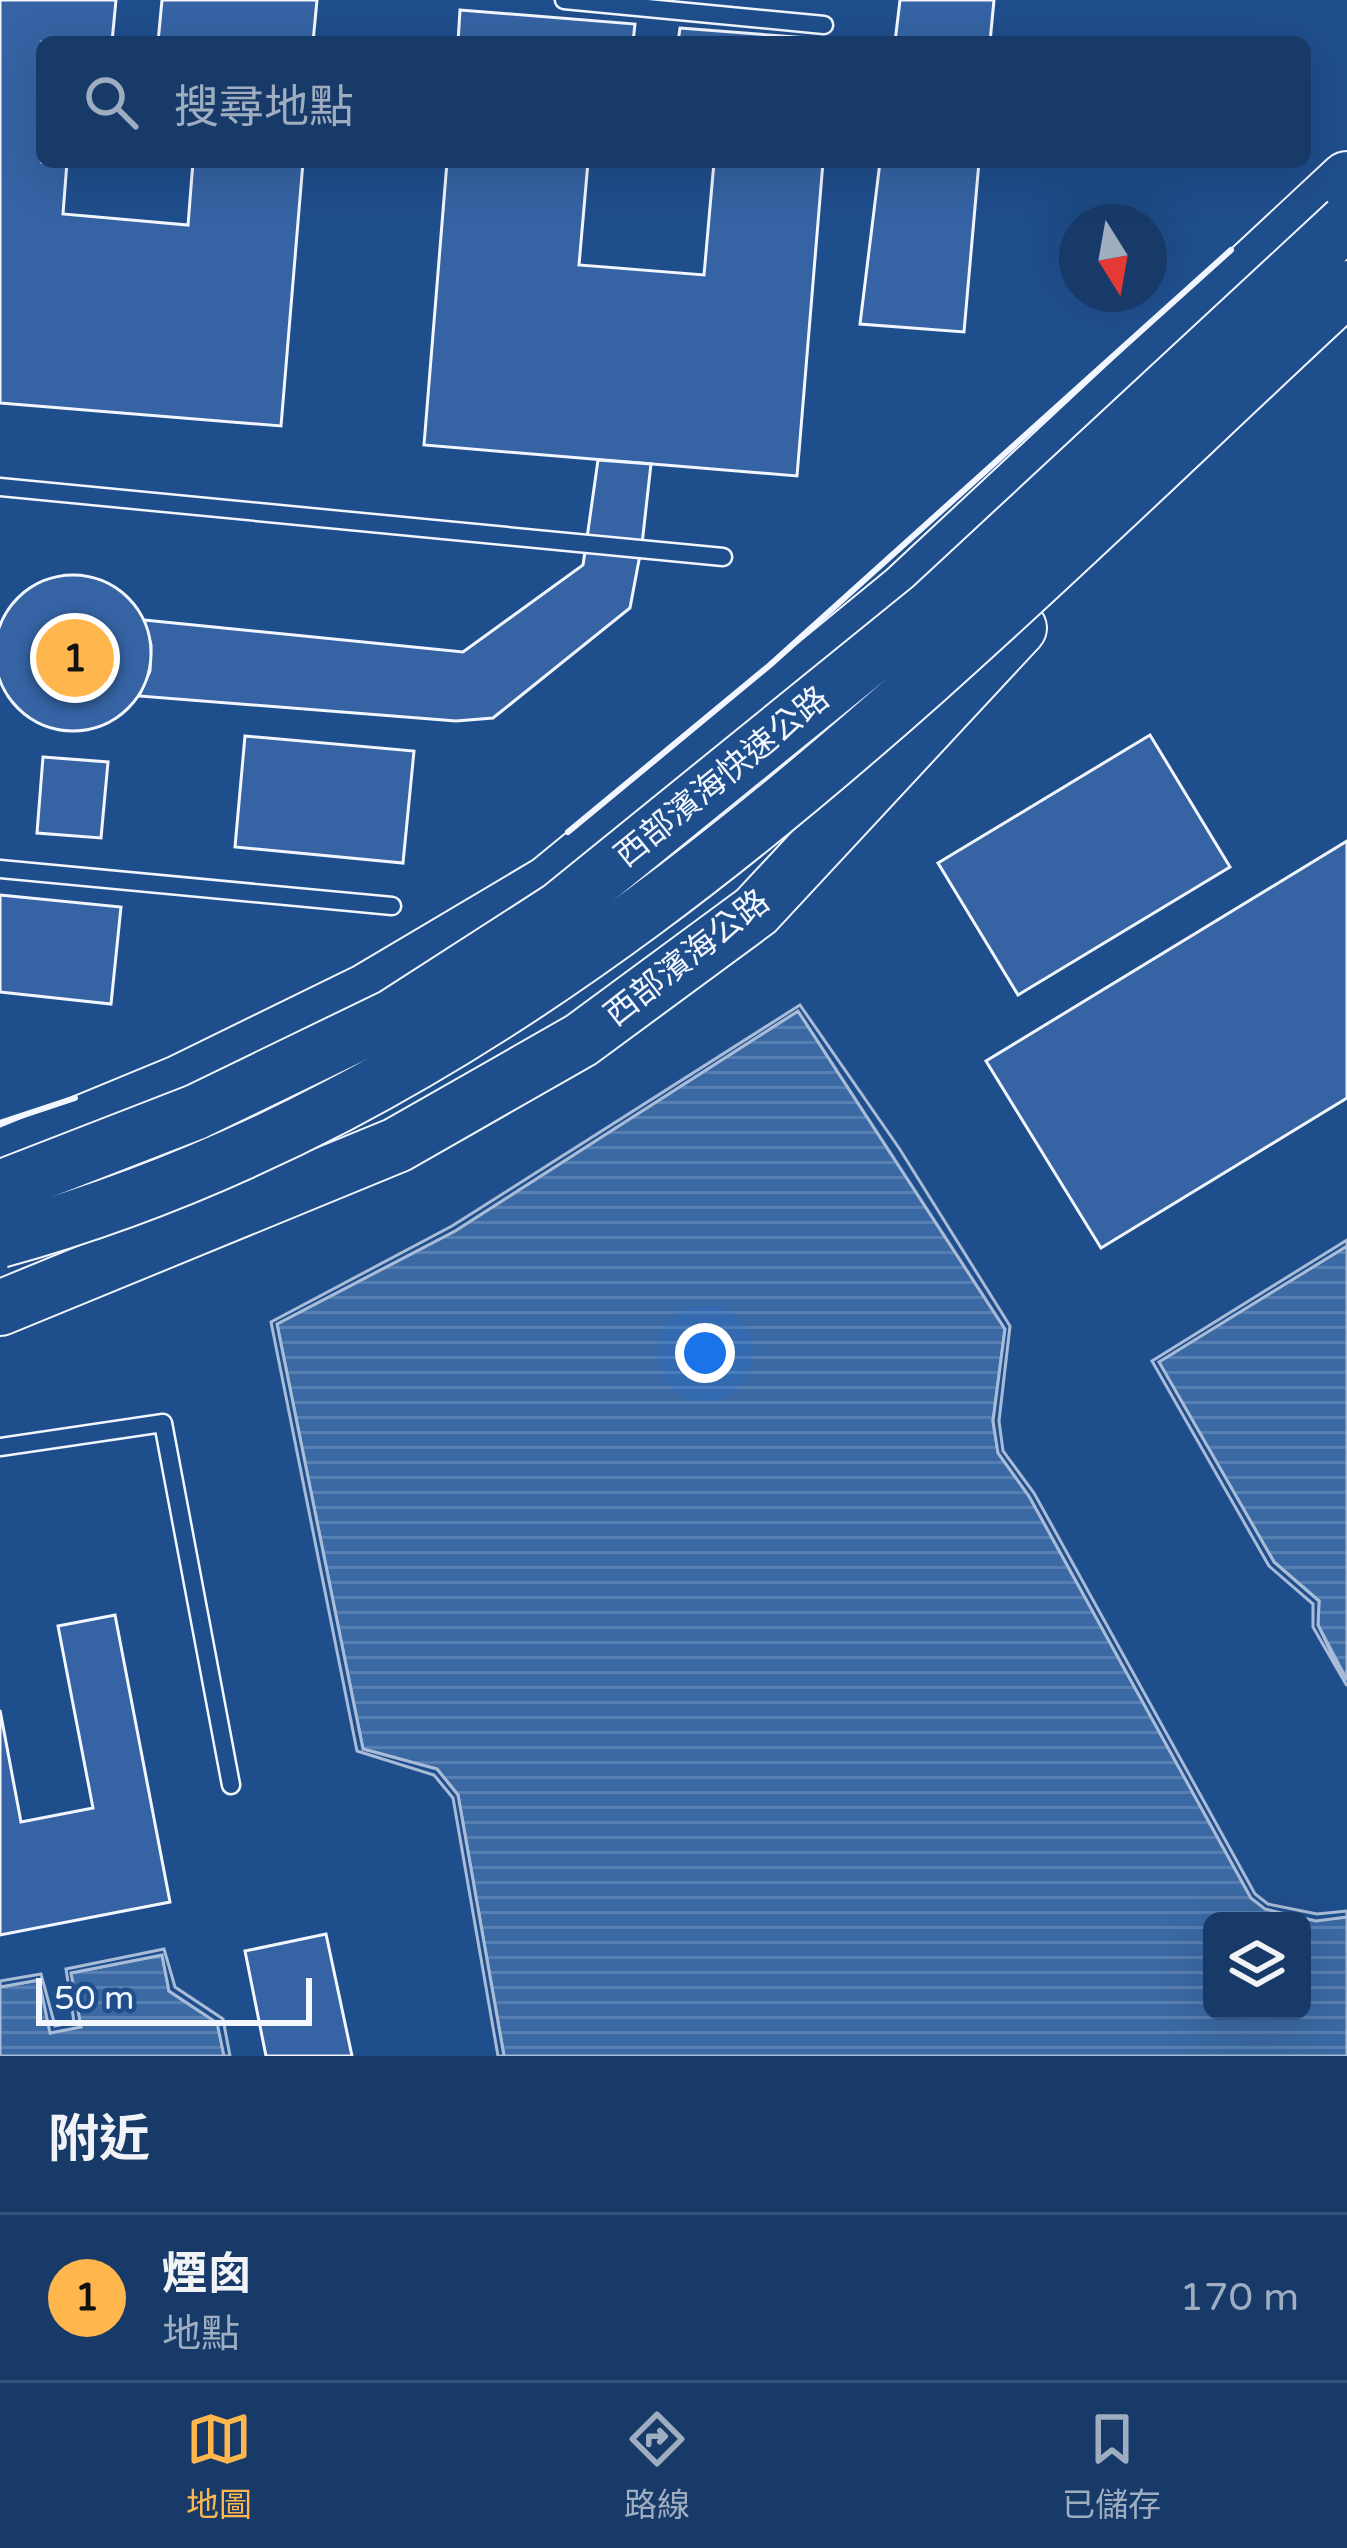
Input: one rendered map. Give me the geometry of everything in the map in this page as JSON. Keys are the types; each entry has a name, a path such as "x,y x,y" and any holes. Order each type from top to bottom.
{"main road":[{"path":"0,1157 179,1083 367,992 549,883 904,592 1347,179"},
{"name":"西部濱海快速公路","path":"0,1188 196,1112 394,1016 560,909 931,608 1347,222"},
{"name":"西部濱海快速公路","path":"0,1240 62,1223 266,1140 413,1065 556,976 693,877 821,770 1347,288"},
{"name":"西部濱海公路","path":"0,1308 397,1145 581,1040 756,911 977,668 1347,320"}],"lane":[{"path":"564,0 824,25"},
{"path":"0,487 723,557"},
{"path":"0,868 392,906"},
{"path":"0,1447 163,1423 231,1785"}],"water":[{"path":"798,1011 1005,1329 993,1421 998,1453 1029,1496 1251,1898 1280,1912 1203,1912 1203,2020 1311,2020 1311,1918 1347,1917 1347,2056 504,2056 458,1795 437,1769 363,1749 277,1324 455,1231"},
{"path":"1347,1246 1347,1680 1318,1625 1319,1601 1274,1562 1158,1361"},
{"path":"162,1955 169,1991 218,2023 224,2056 0,2056 0,1987 39,1980 51,2033 81,2026 70,1973"}],"pier":[{"path":"800,1005 899,1148 1010,1326 999,1421 1003,1451 1034,1493 1255,1894 1268,1904 1307,1912 1265,1909 1251,1898 1029,1496 998,1453 993,1421 1005,1329 798,1011 455,1231 277,1324 363,1749 437,1769 458,1795 504,2056 498,2056 453,1798 434,1775 357,1751 271,1322 452,1226"},
{"path":"1347,1240 1347,1246 1159,1362 1274,1562 1319,1601 1318,1625 1347,1686 1313,1627 1313,1604 1269,1566 1152,1361"},
{"path":"1347,1911 1347,1917 1311,1920 1311,1913"},
{"path":"164,1949 175,1987 223,2019 230,2056 224,2056 217,2023 169,1991 162,1955 71,1973 81,2027 50,2033 39,1980 0,1987 0,1981 41,1974 55,2026 74,2022 66,1969"}],"building":[{"path":"0,0 116,0 113,36 36,36 36,168 67,168 63,214 188,225 193,168 302,168 281,426 0,403"},
{"path":"162,0 317,0 314,36 159,36"},
{"path":"900,0 994,0 991,36 896,36"},
{"path":"460,10 635,24 634,36 458,36"},
{"path":"680,28 783,36 679,36"},
{"path":"447,168 587,168 579,265 704,275 713,168 823,168 797,476 424,445"},
{"path":"879,168 978,168 964,332 860,324"},
{"path":"598,460 651,464 642,544 587,538"},
{"path":"587,538 642,544 630,608 493,718 456,721 139,696 150,671 151,645 144,620 463,652 583,565"},
{"path":"58,576 88,576 116,588 138,610 150,638 150,668 138,696 116,718 88,730 58,730 30,718 8,696 -1,677 -1,629 8,610 30,588"},
{"path":"1150,735 1230,867 1018,995 938,863"},
{"path":"245,736 414,751 403,863 235,847"},
{"path":"43,757 108,762 101,838 37,833"},
{"path":"1347,841 1347,1098 1101,1248 986,1061"},
{"path":"0,895 121,907 111,1004 0,992"},
{"path":"115,1615 170,1902 0,1935 0,1710 21,1822 93,1808 58,1626"},
{"path":"326,1934 352,2056 266,2056 245,1951"}],"wall":[{"path":"568,832 770,665 1231,250"},
{"path":"0,1123 75,1098"}],"place":[{"name":"煙囪","path":"75,658"}]}
